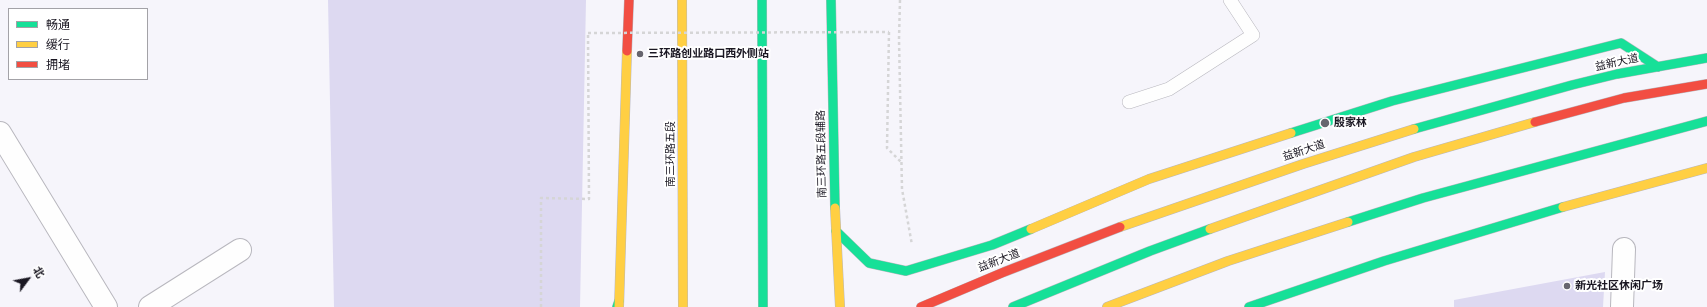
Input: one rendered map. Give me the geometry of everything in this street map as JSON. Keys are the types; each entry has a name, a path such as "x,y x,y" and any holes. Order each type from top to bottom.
{"main road":[{"path":"618,305 629,0"},
{"name":"南三环路五段","path":"682,0 683,307"},
{"path":"762,0 763,307"},
{"name":"南三环路五段辅路","path":"831,0 836,231 840,307"},
{"path":"836,231 869,263 906,271 992,245 1149,179 1392,101 1621,43 1658,67"},
{"name":"益新大道","path":"921,307 971,285 1143,218 1294,167 1453,117 1619,74 1707,58"},
{"path":"1013,307 1150,251 1414,157 1624,98 1707,84"},
{"path":"1107,307 1228,262 1423,198 1707,121"},
{"path":"1249,307 1288,292 1443,242 1591,199 1707,168"}],"street":[{"path":"0,132 106,307"},
{"path":"1622,307 1624,249"},
{"path":"150,307 240,250"}],"lane":[{"path":"1129,102 1169,89 1253,35 1230,0"}],"path":[{"path":"900,0 899,39 902,189 916,268"},
{"path":"541,307 541,198 589,199 588,34 889,32 887,148 902,162"}],"shaded area":[{"path":"328,0 586,0 580,307 334,307"},
{"name":"新光社区休闲广场","path":"1605,272 1603,307 1454,307 1454,300"}],"traffic: fast":[{"path":"762,0 763,307"},
{"path":"831,0 835,208"},
{"path":"1291,133 1392,101 1621,43 1658,67"},
{"path":"1414,129 1617,74 1707,58"},
{"path":"1348,222 1423,198 1707,121"},
{"path":"1249,307 1384,261 1563,207"},
{"path":"836,231 869,263 906,271 992,245 1031,229"},
{"path":"1013,307 1150,251 1210,229"},
{"path":"617,307 619,301"}],"traffic: slow":[{"path":"682,0 683,307"},
{"path":"619,307 627,51"},
{"path":"1210,229 1414,157 1535,122"},
{"path":"1120,227 1303,164 1414,129"},
{"path":"1031,229 1149,179 1291,133"},
{"path":"1563,207 1707,168"},
{"path":"835,208 840,307"},
{"path":"1107,307 1228,261 1348,222"}],"traffic: jam":[{"path":"627,51 629,0"},
{"path":"1535,122 1624,98 1707,84"},
{"path":"921,307 1004,272 1120,227"}],"place":[{"name":"三环路创业路口西外侧站","path":"640,54"},
{"name":"殷家林","path":"1325,123"},
{"name":"新光社区休闲广场","path":"1567,286"}]}
